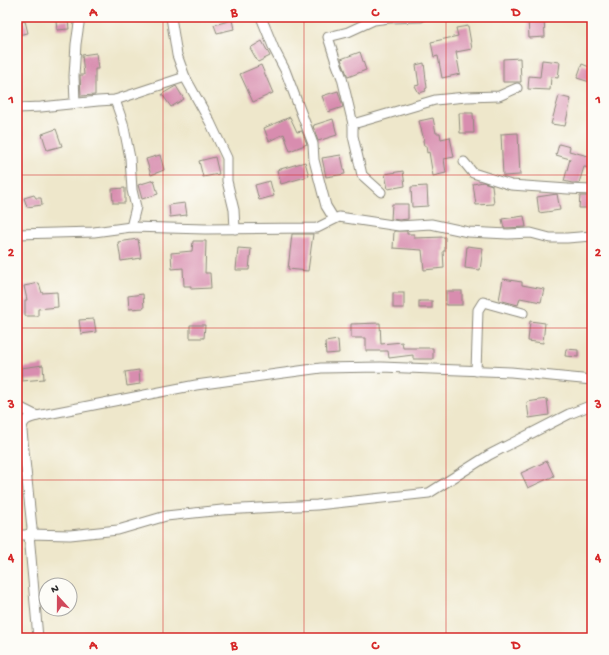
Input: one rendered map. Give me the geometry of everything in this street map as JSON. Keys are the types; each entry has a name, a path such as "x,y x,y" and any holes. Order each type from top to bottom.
{"street":[{"path":"75,103 75,57 80,17"},
{"path":"171,17 178,54 185,77 210,122 227,158 226,181 234,210 235,229"},
{"path":"261,17 284,70 313,144 314,160 326,206 334,219"},
{"path":"381,192 362,174 353,136 353,124 342,78 328,37 348,32 374,20 421,17"},
{"path":"17,108 115,100 185,77"},
{"path":"353,124 435,100 499,96 517,88"},
{"path":"115,100 123,123 130,158 132,190 136,207 131,227"},
{"path":"464,162 473,174 511,185 592,190"},
{"path":"17,234 94,232 131,227 192,229 317,228 339,217 400,226 431,224 468,232 508,234 531,233 550,238 592,236"},
{"path":"476,371 478,310 483,302 523,313"},
{"path":"38,638 29,534 32,528 22,431 20,425 26,420 38,416 196,385 321,368 381,367 511,372 592,380"},
{"path":"17,535 70,535 118,530 166,516 222,510 317,505 429,493 489,455 569,414 592,405"},
{"path":"17,406 38,416"}],"building":[{"path":"528,17 544,17 545,37 529,38"},
{"path":"68,20 69,29 57,30 56,21"},
{"path":"232,20 234,29 217,33 214,25"},
{"path":"25,21 28,33 17,35 17,23"},
{"path":"468,26 472,49 456,52 460,74 442,78 438,56 434,57 431,42 458,36 456,28"},
{"path":"262,41 270,56 258,62 250,48"},
{"path":"360,52 366,70 348,77 341,59"},
{"path":"96,53 98,69 95,69 95,95 81,96 80,75 84,75 82,55"},
{"path":"520,58 521,82 503,82 503,59"},
{"path":"542,60 560,62 558,78 551,77 550,90 528,89 529,76 540,77"},
{"path":"424,63 427,88 425,89 426,91 419,93 415,86 419,85 416,65"},
{"path":"582,64 592,68 592,78 590,82 577,78"},
{"path":"261,65 273,93 253,102 240,74"},
{"path":"176,86 184,99 171,107 162,94"},
{"path":"338,91 343,107 328,112 322,96"},
{"path":"559,96 571,99 565,126 551,124"},
{"path":"459,113 473,113 474,133 460,133"},
{"path":"290,117 297,132 302,131 307,144 290,151 284,134 269,141 264,128"},
{"path":"433,118 436,133 440,133 441,139 450,137 454,157 444,159 446,173 433,176 429,152 427,153 426,146 424,146 419,121"},
{"path":"333,119 337,135 318,141 313,126"},
{"path":"56,129 62,146 47,150 42,134"},
{"path":"518,133 520,175 503,176 501,134"},
{"path":"559,144 570,147 569,151 592,157 592,168 584,167 579,183 564,181 570,159 556,155"},
{"path":"160,155 164,170 151,175 146,159"},
{"path":"341,155 345,174 326,177 322,158"},
{"path":"215,157 219,174 203,177 199,161"},
{"path":"305,162 309,176 281,184 277,170"},
{"path":"403,171 405,186 388,189 385,174"},
{"path":"154,180 158,194 142,199 138,185"},
{"path":"270,181 274,196 259,200 255,185"},
{"path":"483,182 492,185 494,204 476,205 473,184"},
{"path":"427,186 428,206 412,207 411,187"},
{"path":"125,188 125,203 113,203 112,189"},
{"path":"557,194 560,210 539,213 537,197"},
{"path":"34,195 36,198 41,198 42,205 27,207 24,198"},
{"path":"580,196 592,196 592,208 579,208"},
{"path":"185,203 187,215 170,217 169,205"},
{"path":"392,204 408,204 408,219 391,219"},
{"path":"524,216 526,227 504,228 502,219"},
{"path":"394,231 407,231 407,234 414,234 414,238 445,237 445,251 443,251 444,268 424,270 422,250 393,248"},
{"path":"292,234 313,234 308,271 288,269"},
{"path":"138,239 141,258 121,261 118,242"},
{"path":"193,241 206,241 205,273 210,273 211,288 191,289 191,286 184,286 183,268 172,269 171,253 192,251"},
{"path":"467,246 483,248 480,270 465,268"},
{"path":"238,248 251,249 249,270 236,270"},
{"path":"503,279 522,282 522,285 544,289 541,302 520,298 518,305 499,300"},
{"path":"39,283 42,293 57,292 58,307 38,309 38,316 25,316 25,300 27,300 24,286"},
{"path":"446,291 462,291 462,305 446,305"},
{"path":"393,293 404,293 404,308 393,308"},
{"path":"143,294 144,308 129,309 128,296"},
{"path":"419,301 432,301 432,308 419,308"},
{"path":"94,319 96,332 81,334 79,320"},
{"path":"530,321 545,323 543,343 528,341"},
{"path":"380,323 381,344 402,342 403,348 433,348 433,359 413,359 413,355 389,358 388,351 366,351 366,338 351,338 351,324"},
{"path":"190,325 205,325 204,338 190,338"},
{"path":"338,340 339,353 326,354 325,342"},
{"path":"566,349 578,350 578,357 565,356"},
{"path":"43,365 44,379 22,381 21,368"},
{"path":"139,370 140,384 127,386 125,372"},
{"path":"547,399 549,415 529,418 527,402"},
{"path":"547,461 554,476 528,488 521,473"}]}
